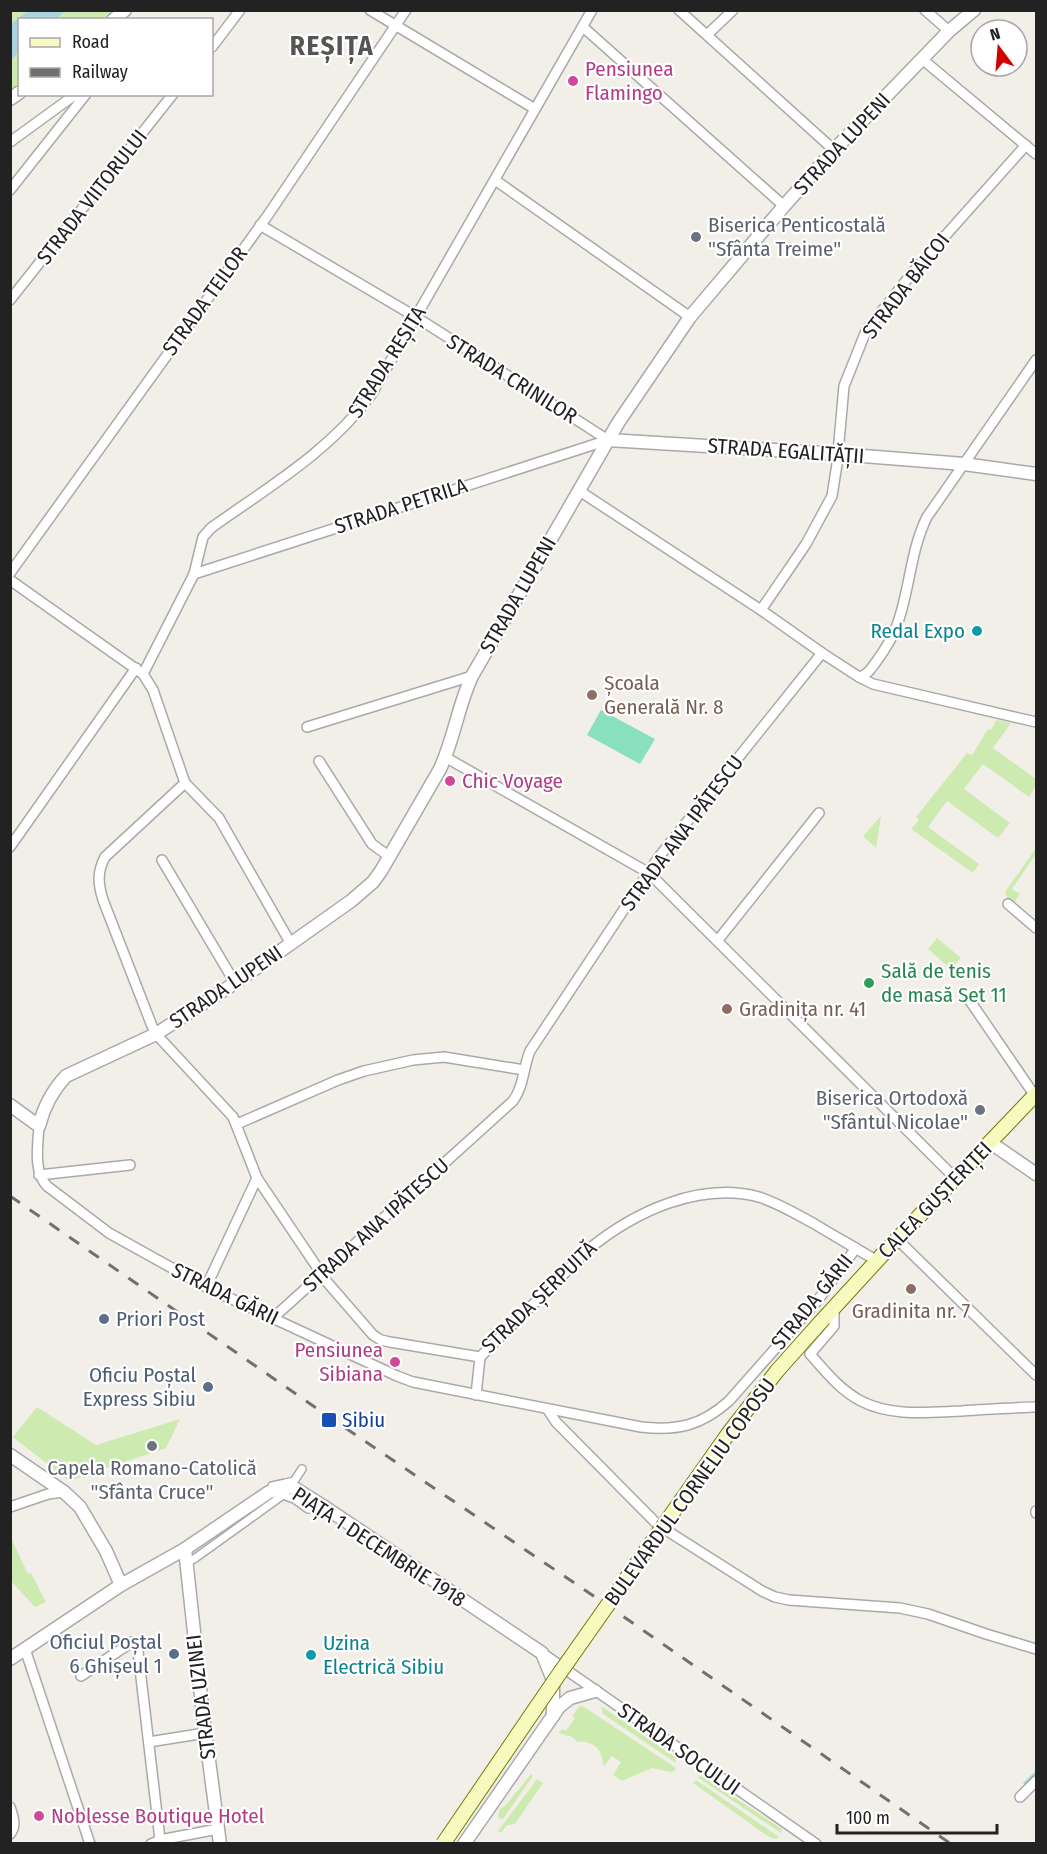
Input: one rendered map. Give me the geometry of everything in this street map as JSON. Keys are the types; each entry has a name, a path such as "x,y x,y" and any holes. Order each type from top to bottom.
{"main road":[{"name":"CALEA GUȘTERIȚEI","path":"834,1306 1036,1095"},
{"name":"BULEVARDUL CORNELIU COPOSU","path":"443,1844 728,1434 777,1371 834,1306"}],"street":[{"path":"213,45 240,10"},
{"path":"370,10 535,109"},
{"path":"397,27 406,10"},
{"name":"STRADA REȘIȚA","path":"10,847 140,670 194,573 203,537 211,528 295,468 358,414 592,10"},
{"path":"679,10 834,150"},
{"path":"707,35 733,10"},
{"path":"925,10 949,32"},
{"name":"STRADA LUPENI","path":"39,1126 46,1102 66,1076 156,1034 291,944 363,892 373,882 390,857 446,757 462,700 472,676 608,440 690,317 834,150 949,32 974,10"},
{"name":"STRADA TEILOR","path":"10,573 260,225 397,27"},
{"path":"583,27 784,206"},
{"path":"922,59 1036,154"},
{"path":"10,142 73,96"},
{"path":"10,190 84,96"},
{"name":"STRADA VIITORULUI","path":"10,300 171,96"},
{"name":"STRADA BĂICOI","path":"761,610 806,544 828,505 835,483 844,386 866,331 913,272 1026,145"},
{"path":"495,180 690,317"},
{"name":"STRADA CRINILOR","path":"260,225 416,317 608,440"},
{"path":"859,677 870,670 897,625 922,528 1036,360"},
{"name":"STRADA EGALITĂȚII","path":"608,440 838,453 964,464 1036,474"},
{"name":"STRADA PETRILA","path":"194,573 608,440"},
{"path":"578,490 859,677 873,684 1036,722"},
{"path":"10,580 140,670 153,690 184,783 219,818 291,944"},
{"name":"STRADA ANA IPĂTESCU","path":"273,1318 513,1101 519,1093 525,1062 530,1051 649,873 682,828 822,653"},
{"path":"307,727 472,676"},
{"path":"446,757 649,873 956,1179"},
{"path":"319,761 372,844 390,857"},
{"path":"156,1034 103,900 99,877 100,866 105,857 184,783"},
{"path":"718,940 819,813"},
{"path":"162,860 235,983"},
{"path":"1008,904 1036,928"},
{"path":"966,995 1036,1095"},
{"name":"STRADA ȘERPUITĂ","path":"156,1034 230,1112 237,1124 257,1178 327,1282 373,1335 381,1340 480,1357 602,1238 637,1217 676,1201 698,1196 725,1193 758,1197 790,1210 876,1261"},
{"path":"237,1124 338,1080 364,1071 413,1060 444,1057 524,1070"},
{"path":"10,1105 39,1126 39,1175 130,1165"},
{"path":"991,1143 1036,1174"},
{"name":"STRADA GĂRII","path":"39,1175 47,1186 108,1233 206,1287 397,1376 413,1382 548,1410 660,1429 677,1428 701,1421 729,1401 818,1300 856,1248"},
{"path":"206,1287 257,1178"},
{"path":"897,1239 1036,1375"},
{"path":"834,1306 834,1326 810,1354 841,1386 859,1400 871,1406 897,1412 1036,1407"},
{"path":"476,1395 480,1357"},
{"path":"548,1410 556,1422 658,1525 762,1591 789,1600 878,1606 919,1612 1036,1649"},
{"path":"10,1455 64,1492 80,1507 106,1551 121,1585"},
{"path":"185,1563 194,1560 294,1481 302,1469"},
{"path":"265,1488 285,1488"},
{"path":"285,1488 294,1499 308,1509"},
{"name":"PIAȚA 1 DECEMBRIE 1918","path":"10,1659 121,1585 184,1549 268,1492 285,1488 296,1489 314,1500 542,1653"},
{"path":"10,1507 48,1494 64,1492"},
{"name":"STRADA UZINEI","path":"184,1549 220,1844"},
{"path":"81,1676 132,1642 137,1643 149,1742 156,1842 218,1829"},
{"path":"25,1649 90,1844"},
{"path":"542,1653 553,1680 553,1716"},
{"name":"STRADA SOCULUI","path":"542,1653 816,1844"},
{"path":"464,1844 559,1707 570,1698 595,1691"},
{"path":"149,1742 205,1733"},
{"path":"1020,1797 1036,1781"},
{"path":"10,1807 14,1824 10,1834"}],"green space":[{"path":"11,11 114,11 104,18 18,18 18,84 11,90"},
{"path":"601,710 655,739 640,764 587,735"},
{"path":"996,720 1011,723 993,748 1036,779 1036,785 1029,797 983,764 964,789 1010,823 998,838 947,801 928,827 979,864 973,873 911,829 919,820 916,817 967,753 972,755"},
{"path":"881,816 876,848 863,836"},
{"path":"1036,848 1036,854 1012,889 1020,894 1013,904 1008,900 1005,892"},
{"path":"937,938 961,958 951,969 928,949"},
{"path":"37,1407 96,1445 180,1419 166,1448 69,1481 13,1437"},
{"path":"11,1538 28,1574 31,1573 46,1602 35,1607 11,1581"},
{"path":"580,1706 676,1768 675,1771 652,1768 622,1781 613,1775 621,1762 612,1756 603,1765 601,1755 593,1744 578,1742 572,1737 559,1733 562,1729 566,1731 575,1718 572,1716"},
{"path":"601,1706 675,1757 676,1763 603,1714"},
{"path":"531,1774 533,1776 503,1819 500,1819 498,1816 500,1809 506,1805"},
{"path":"702,1776 782,1829 781,1833 697,1777"},
{"path":"537,1779 543,1783 515,1824 507,1825 501,1833 498,1831"},
{"path":"696,1780 779,1837 774,1839 766,1835 693,1783"}],"water":[{"path":"28,11 65,11 57,18 19,18"},
{"path":"18,19 18,53 11,60 11,24"}],"waterway":[{"path":"1025,1783 1036,1773"}],"railway":[{"path":"10,1196 951,1844"}],"place":[{"name":"Pensiunea Flamingo","path":"573,81"},
{"name":"Biserica Penticostală \"Sfânta Treime\"","path":"696,237"},
{"name":"Redal Expo","path":"977,631"},
{"name":"Școala Generală Nr. 8","path":"592,695"},
{"name":"Chic Voyage","path":"450,781"},
{"name":"Sală de tenis de masă Set 11","path":"869,983"},
{"name":"Gradinița nr. 41","path":"727,1009"},
{"name":"Biserica Ortodoxă \"Sfântul Nicolae\"","path":"980,1110"},
{"name":"Gradinita nr. 7","path":"911,1289"},
{"name":"Priori Post","path":"104,1319"},
{"name":"Pensiunea Sibiana","path":"395,1362"},
{"name":"Oficiu Poștal Express Sibiu","path":"208,1387"},
{"name":"Sibiu","path":"329,1420"},
{"name":"Capela Romano-Catolică \"Sfânta Cruce\"","path":"152,1446"},
{"name":"Oficiul Poștal 6 Ghișeul 1","path":"174,1654"},
{"name":"Uzina Electrică Sibiu","path":"311,1655"},
{"name":"Noblesse Boutique Hotel","path":"39,1816"}],"district":[{"name":"REȘIȚA","path":"332,46"}]}
